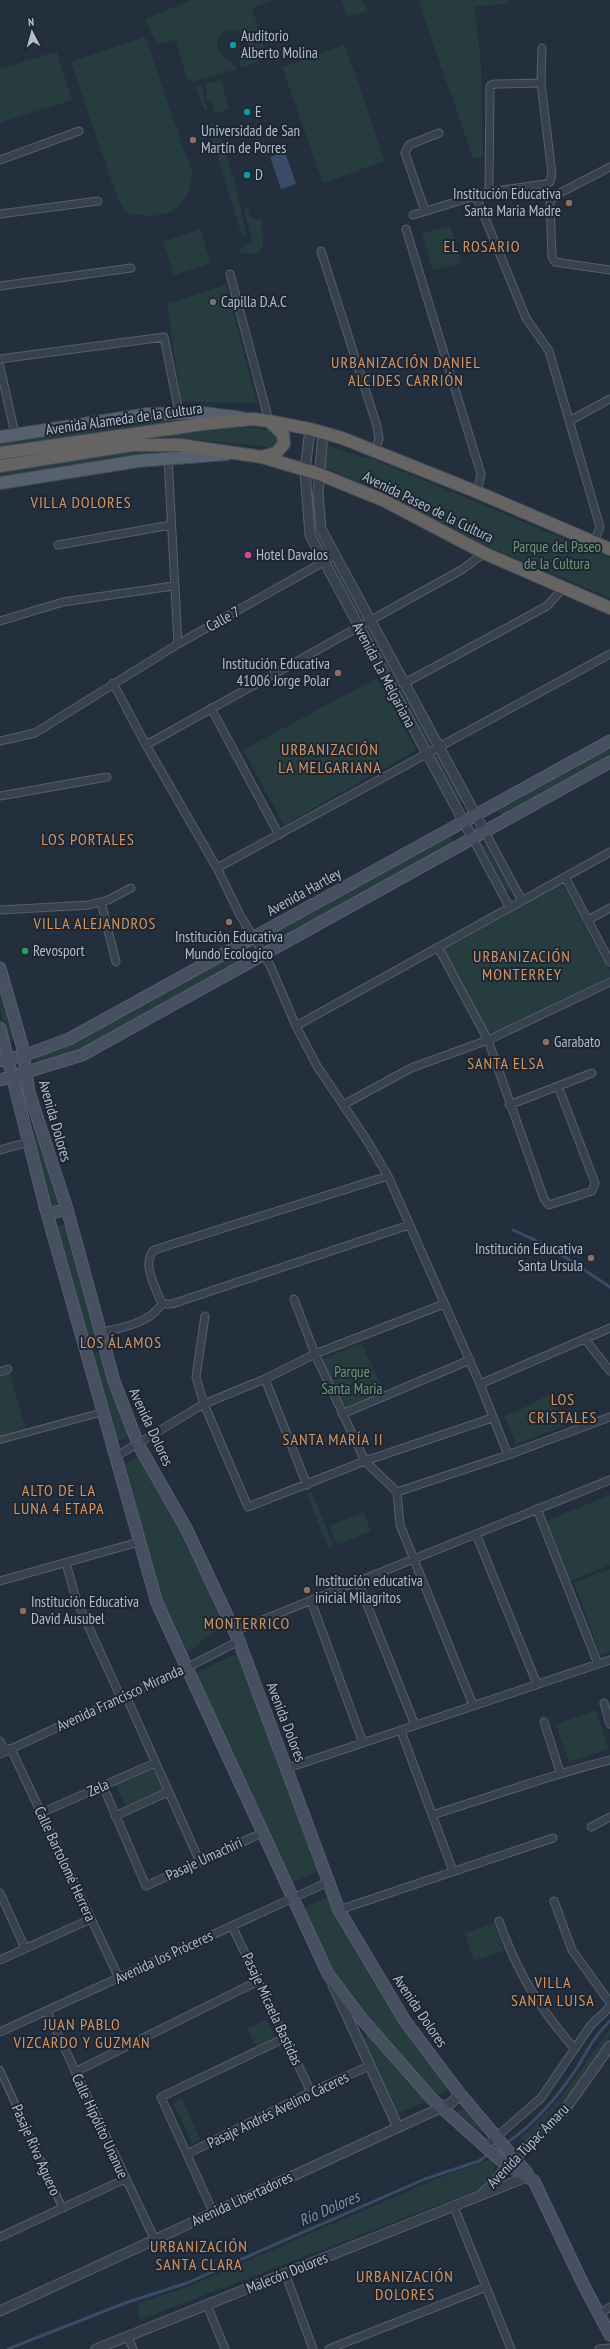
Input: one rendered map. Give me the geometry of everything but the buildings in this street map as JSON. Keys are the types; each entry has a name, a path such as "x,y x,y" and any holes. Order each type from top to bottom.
{"highway":[{"name":"Avenida Alameda de la Cultura","path":"0,453 203,424 253,419 323,432"},
{"path":"262,457 276,453 284,444 285,439 280,430 269,421"},
{"name":"Avenida Paseo de la Cultura","path":"323,432 477,492 610,549"},
{"name":"Avenida Alameda de la Cultura","path":"0,466 132,445 180,445 262,457 319,474"},
{"name":"Avenida Paseo de la Cultura","path":"319,474 385,501 484,553 610,608"}],"main road":[{"name":"Avenida Alameda de la Cultura","path":"0,437 148,414 179,412 203,413 253,419"},
{"name":"Avenida Alameda de la Cultura","path":"0,483 138,461 235,453"},
{"name":"Avenida Hartley","path":"4,1060 23,1056 69,1039 610,740"},
{"path":"0,1080 82,1055 263,953 473,839 610,762"},
{"name":"Avenida Dolores","path":"0,968 23,1056 37,1121 67,1209 114,1381 138,1444 187,1530 237,1636 288,1768 339,1910 405,2021 460,2094 500,2139 508,2159"},
{"name":"Avenida Dolores","path":"0,1028 4,1060 12,1076 48,1214 139,1542 157,1603 186,1668 328,1974 360,2018 440,2107 486,2148 508,2159 529,2176"},
{"path":"48,1214 67,1209"},
{"path":"84,1344 101,1336"},
{"path":"529,2176 534,2181 598,2314 610,2335"}],"street":[{"path":"413,215 489,192 545,184 552,179 542,83 542,48"},
{"path":"489,192 490,86 495,84 542,83"},
{"path":"0,160 79,131"},
{"path":"425,212 405,153 409,145 439,133"},
{"path":"610,167 556,195 550,202 552,257 555,262 610,270"},
{"path":"476,196 526,318 549,351 571,420 600,526 594,543"},
{"path":"0,214 98,201"},
{"path":"406,229 481,474 477,492"},
{"path":"321,251 377,426 380,439 375,451"},
{"path":"0,286 132,268"},
{"path":"230,274 269,421"},
{"path":"0,359 164,337 179,412"},
{"path":"0,367 15,434"},
{"path":"571,420 610,399"},
{"name":"Avenida La Melgariana","path":"310,429 305,471 310,535 323,563 510,908"},
{"name":"Avenida La Melgariana","path":"323,432 319,474 320,529 522,901"},
{"path":"168,458 173,586 178,644"},
{"path":"58,545 171,525"},
{"path":"146,745 463,570 484,553"},
{"name":"Calle 7","path":"0,741 35,733 113,683 178,644 334,556"},
{"path":"0,621 63,602 173,586"},
{"path":"403,684 547,606 564,587"},
{"path":"217,868 440,748 610,654"},
{"path":"113,683 146,745 217,868 240,916 270,965 296,1026 317,1066 388,1176 470,1360 508,1455"},
{"path":"211,708 279,835"},
{"path":"0,796 107,777"},
{"path":"296,1026 610,852"},
{"path":"565,877 610,962"},
{"path":"0,910 89,905 100,902 131,888"},
{"path":"100,902 116,962"},
{"path":"588,920 610,908"},
{"path":"438,947 488,1040 544,1199 549,1205 592,1191 595,1184 558,1086"},
{"path":"343,1105 411,1068 488,1040 610,982"},
{"path":"510,1105 592,1073"},
{"path":"0,1150 29,1142"},
{"path":"162,1304 147,1264 149,1256 154,1250 388,1176"},
{"path":"162,1304 172,1304 409,1226"},
{"path":"294,1299 315,1354 365,1461 397,1492 400,1525 473,1705"},
{"path":"101,1336 143,1322 156,1312 162,1304"},
{"path":"115,1457 204,1404 265,1379 315,1354 444,1304"},
{"path":"205,1316 196,1377 204,1404 248,1507 365,1461 492,1418"},
{"path":"480,1384 610,1328"},
{"path":"585,1339 610,1371"},
{"path":"342,1414 470,1360"},
{"path":"0,1372 8,1369"},
{"path":"265,1379 307,1485"},
{"path":"0,1440 103,1412"},
{"path":"397,1492 508,1455 610,1417"},
{"name":"Avenida Francisco Miranda","path":"0,1754 186,1668 237,1636 311,1601 414,1558 610,1480"},
{"path":"537,1510 598,1664"},
{"path":"476,1534 538,1684"},
{"path":"0,1581 139,1542"},
{"path":"66,1563 76,1599 124,1697 200,1862"},
{"path":"358,1582 415,1725"},
{"path":"311,1601 363,1743"},
{"path":"288,1768 610,1660"},
{"path":"604,1703 610,1724"},
{"path":"544,1722 560,1772"},
{"path":"401,1730 453,1871"},
{"path":"0,1741 3,1747 11,1749"},
{"name":"Calle Bartolomé Herrera","path":"11,1749 118,1978"},
{"path":"432,1815 492,1797 560,1772 610,1760"},
{"name":"Zela","path":"41,1813 155,1763"},
{"path":"102,1786 115,1816 168,1792"},
{"name":"Pasaje Umachiri","path":"115,1816 146,1886 262,1832"},
{"path":"591,1827 610,1818"},
{"path":"339,1910 553,1838"},
{"name":"Avenida los Próceres","path":"0,2032 328,1882"},
{"path":"0,1894 26,1948"},
{"path":"554,1901 572,1950 610,2003"},
{"path":"0,1960 91,1920"},
{"path":"499,1921 511,1956 528,1988 554,2025 574,2048"},
{"name":"Pasaje Micaela Bastidas","path":"232,1926 311,2092"},
{"name":"Avenida Dolores","path":"328,1974 398,2127"},
{"path":"75,2072 258,1981"},
{"name":"Avenida Túpac Amaru","path":"486,2148 500,2139 541,2098 596,2018 610,2007"},
{"name":"Calle Hipólito Unanue","path":"47,2011 155,2240"},
{"path":"213,2212 161,2097 285,2038"},
{"name":"Avenida Túpac Amaru","path":"477,2198 494,2183 508,2159 540,2136 564,2111 610,2046"},
{"name":"Pasaje Andrés Avelino Cáceres","path":"187,2154 311,2092 369,2066"},
{"name":"Pasaje Riva Aguero","path":"0,2070 62,2207"},
{"name":"Avenida Libertadores","path":"0,2311 451,2103 460,2094"},
{"name":"Avenida Túpac Amaru","path":"477,2198 529,2176"},
{"path":"0,2237 125,2179"},
{"name":"Malecón Dolores","path":"96,2349 477,2198"},
{"path":"454,2207 511,2349"},
{"path":"286,2273 313,2349"},
{"path":"329,2349 486,2288"},
{"path":"207,2305 225,2349"},
{"path":"598,2314 610,2307"},
{"path":"128,2337 133,2349"},
{"path":"599,2349 610,2348"}],"green space":[{"path":"192,0 274,0 252,8 267,56 241,68 239,60 247,54 248,39 236,29 226,31 218,38 218,49 220,53 237,69 191,82 186,76 176,40 157,44 145,19"},
{"path":"341,0 363,0 367,11 347,17"},
{"path":"418,0 508,0 507,3 475,7 481,65 483,157 473,158"},
{"path":"145,37 192,172 189,189 184,200 178,207 170,212 150,216 126,213 118,200 71,62"},
{"path":"345,45 385,161 323,183 282,67"},
{"path":"57,52 72,100 0,123 0,69"},
{"path":"221,80 229,109 213,114 214,105 207,100 206,84"},
{"path":"199,84 204,91 203,101 208,108 205,112 196,88"},
{"path":"216,123 235,183 246,234 242,236 208,126"},
{"path":"248,207 250,217 262,220 263,247 258,254 239,253 240,249 252,241 244,209"},
{"path":"450,226 461,263 433,270 422,233"},
{"path":"200,229 211,263 174,275 163,242"},
{"path":"226,285 257,403 181,402 167,304"},
{"path":"192,417 192,419 0,447 0,442 148,420"},
{"path":"236,426 275,431 281,441 274,448 238,443 168,438 129,440"},
{"name":"Parque del Paseo de la Cultura","path":"326,445 362,457 368,457 610,558 610,598 483,544 386,494 326,468 324,464"},
{"path":"183,450 187,452 0,477 0,472 5,471 137,451"},
{"path":"310,492 315,494 319,533 327,549 324,552 314,534"},
{"path":"334,563 361,613 356,615 330,566"},
{"path":"370,628 431,741 427,743 366,630"},
{"path":"377,678 416,750 284,825 243,750"},
{"path":"610,745 610,757 502,817 497,808"},
{"path":"439,755 464,802 460,804 434,757"},
{"path":"450,835 454,843 275,942 270,933"},
{"path":"481,845 486,845 510,888 505,891"},
{"path":"562,884 610,971 610,977 489,1034 443,949"},
{"path":"239,951 243,959 80,1050 37,1063 35,1056"},
{"path":"0,985 15,1040 8,1041 0,1010"},
{"path":"29,1121 48,1162 59,1202 56,1205 50,1205"},
{"path":"66,1224 96,1337 88,1340 57,1226"},
{"name":"Parque Santa Maria","path":"361,1343 386,1395 340,1413 317,1362"},
{"path":"99,1352 131,1436 116,1441 92,1354"},
{"path":"10,1374 26,1429 0,1436 0,1376"},
{"path":"552,1393 564,1426 516,1444 504,1416 530,1405"},
{"path":"140,1455 187,1538 226,1623 185,1654 162,1605 123,1466"},
{"path":"312,1492 334,1547 329,1550 307,1494"},
{"path":"610,1495 610,1565 570,1581 546,1521"},
{"path":"363,1512 371,1531 337,1545 329,1526"},
{"path":"610,1569 610,1651 600,1655 574,1582"},
{"path":"238,1653 318,1871 291,1884 193,1674"},
{"path":"596,1710 609,1749 569,1762 556,1724"},
{"path":"152,1767 163,1790 126,1806 115,1783"},
{"path":"328,1897 413,2043 450,2089 435,2097 349,1998 331,1973 302,1909"},
{"path":"494,1923 504,1951 474,1961 465,1933"},
{"path":"266,2019 276,2038 257,2047 247,2029"},
{"path":"610,2029 610,2036 571,2093 523,2144 519,2140 560,2098"},
{"path":"368,2035 427,2101 396,2114 361,2039"},
{"path":"182,2099 200,2139 192,2143 173,2103"},
{"path":"465,2106 485,2130 480,2135 455,2114"},
{"path":"490,2159 494,2167 493,2175 489,2182 482,2188 140,2320 138,2303 187,2287 429,2182"}],"water":[{"path":"285,152 296,184 281,189 270,157"}],"waterway":[{"path":"513,1230 550,1247 610,1287"},
{"name":"Río Dolores","path":"506,2143 536,2119 554,2099 577,2068 588,2049 610,2021"},
{"name":"Río Dolores","path":"8,2349 125,2303 187,2283 425,2179 479,2161 489,2154"}],"place":[{"name":"Auditorio Alberto Molina","path":"233,45"},
{"name":"E","path":"247,112"},
{"name":"Universidad de San Martín de Porres","path":"193,140"},
{"name":"D","path":"247,175"},
{"name":"Institución Educativa Santa Maria Madre","path":"569,203"},
{"name":"Capilla D.A.C","path":"213,302"},
{"name":"Hotel Davalos","path":"248,555"},
{"name":"Institución Educativa 41006 Jorge Polar","path":"338,673"},
{"name":"Institución Educativa Mundo Ecologico","path":"229,922"},
{"name":"Revosport","path":"25,951"},
{"name":"Garabato","path":"546,1042"},
{"name":"Institución Educativa Santa Ursula","path":"591,1258"},
{"name":"Institución educativa inicial Milagritos","path":"307,1590"},
{"name":"Institución Educativa David Ausubel","path":"23,1611"}],"district":[{"name":"EL ROSARIO","path":"482,246"},
{"name":"URBANIZACIÓN DANIEL ALCIDES CARRIÓN","path":"406,371"},
{"name":"VILLA DOLORES","path":"81,502"},
{"name":"URBANIZACIÓN LA MELGARIANA","path":"330,758"},
{"name":"LOS PORTALES","path":"88,839"},
{"name":"VILLA ALEJANDROS","path":"95,923"},
{"name":"URBANIZACIÓN MONTERREY","path":"522,965"},
{"name":"SANTA ELSA","path":"506,1063"},
{"name":"LOS ÁLAMOS","path":"121,1342"},
{"name":"LOS CRISTALES","path":"563,1408"},
{"name":"SANTA MARÍA II","path":"333,1439"},
{"name":"ALTO DE LA LUNA 4 ETAPA","path":"59,1499"},
{"name":"MONTERRICO","path":"247,1623"},
{"name":"VILLA SANTA LUISA","path":"553,1991"},
{"name":"JUAN PABLO VIZCARDO Y GUZMAN","path":"82,2033"},
{"name":"URBANIZACIÓN SANTA CLARA","path":"199,2255"},
{"name":"URBANIZACIÓN DOLORES","path":"405,2285"}]}
